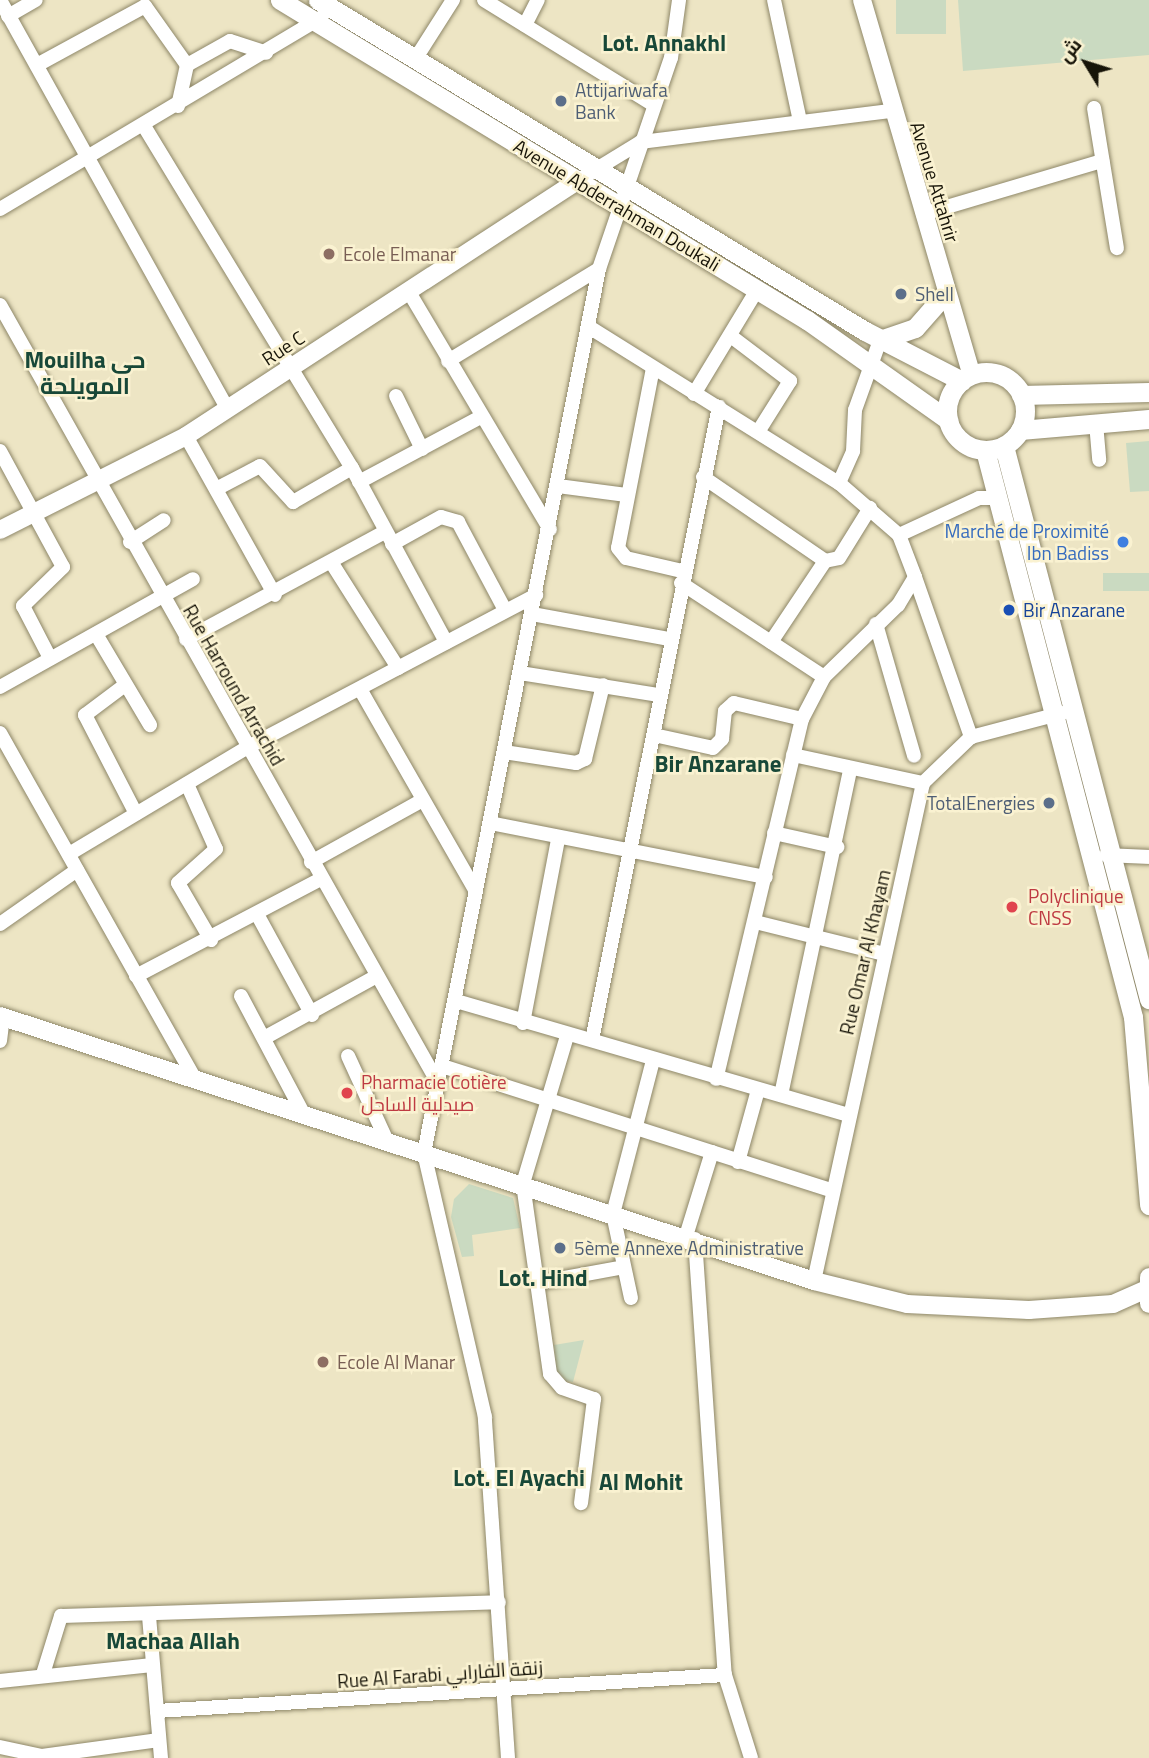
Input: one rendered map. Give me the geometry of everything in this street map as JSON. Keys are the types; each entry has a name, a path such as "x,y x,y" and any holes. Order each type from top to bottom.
{"main road":[{"name":"Avenue Abderrahman Doukali","path":"280,0 757,290 870,362 948,420"},
{"name":"Avenue Abderrahman Doukali","path":"325,4 880,340 967,378"},
{"path":"880,340 915,328 944,295"},
{"path":"996,374 1021,395 1140,393 1140,419 1020,430 994,448 961,442 948,420 948,402 967,378 996,374"},
{"path":"1020,430 1021,395"},
{"path":"994,448 998,498 1064,712 1113,858 1134,952 1149,999"},
{"path":"994,448 1064,712 1091,850 1134,952 1133,1017 1149,1205"}],"street":[{"path":"0,0 90,156 228,410"},
{"path":"8,16 36,0"},
{"path":"416,58 453,0"},
{"path":"484,0 651,103"},
{"path":"525,25 538,0"},
{"path":"509,1758 485,1417 424,1153 550,529 599,269 617,204 641,142 651,103 671,58 680,0"},
{"path":"774,0 800,121"},
{"name":"Avenue Attahrir","path":"862,0 967,378"},
{"path":"0,209 317,22 325,4"},
{"path":"37,65 145,6 187,65 178,106"},
{"path":"187,65 230,41 266,53"},
{"path":"1094,108 1117,248"},
{"path":"577,181 641,142 891,111"},
{"path":"144,126 352,468 446,642"},
{"path":"923,214 1102,161"},
{"name":"Rue C","path":"0,530 97,485 186,436 577,181"},
{"path":"448,361 599,269"},
{"path":"694,394 732,337 757,290"},
{"path":"410,292 479,418 550,529"},
{"name":"Rue Harround Arrachid","path":"0,305 97,485 438,1083"},
{"path":"589,327 839,483 899,535 971,737"},
{"path":"732,337 790,381 758,432"},
{"path":"839,483 853,451 855,410 880,340"},
{"path":"653,368 626,495 621,555 682,577 824,677"},
{"path":"396,396 422,449"},
{"path":"592,1040 654,735 682,577 719,407"},
{"path":"359,482 479,418"},
{"path":"1096,423 1099,460"},
{"path":"186,436 218,488 275,595"},
{"path":"0,452 63,567 23,606 50,657"},
{"path":"218,488 260,466 293,502 352,468"},
{"path":"703,477 825,561"},
{"path":"558,486 626,495"},
{"path":"899,535 979,498 998,498"},
{"path":"771,642 825,561 839,558 870,508"},
{"path":"186,639 389,538 441,517 458,522 505,610"},
{"path":"130,542 164,520"},
{"path":"333,565 398,668"},
{"path":"716,1079 803,719 824,677 898,605 915,577"},
{"path":"0,687 193,579"},
{"path":"69,854 248,747 536,594"},
{"path":"532,614 670,639"},
{"path":"876,624 914,756"},
{"path":"96,634 150,724"},
{"path":"520,673 659,695"},
{"path":"125,685 85,715 136,814"},
{"path":"504,752 576,763 585,759 603,685"},
{"path":"360,689 475,890"},
{"path":"654,735 713,748 722,740 725,711 734,703 803,719"},
{"path":"793,755 850,770 923,783 971,737 1064,712"},
{"path":"1,738 192,1074"},
{"path":"781,1096 837,847 850,770"},
{"name":"Rue Omar Al Khayam","path":"814,1281 830,1190 923,783"},
{"path":"187,784 216,849 178,883 211,940"},
{"path":"311,862 423,800"},
{"path":"490,823 558,839 631,849 766,877"},
{"path":"774,833 837,847"},
{"path":"523,1023 558,839"},
{"path":"1091,850 1113,858 1149,857"},
{"path":"3,916 77,870"},
{"path":"136,976 211,940 321,879"},
{"path":"257,914 312,1015"},
{"path":"755,922 884,954"},
{"path":"264,1038 312,1015 377,976"},
{"path":"241,996 302,1111"},
{"path":"456,1001 567,1036 592,1040 716,1079 848,1115"},
{"path":"0,1041 1,1017 192,1074 814,1281 907,1304 986,1311 1113,1304 1148,1290"},
{"path":"567,1036 523,1184 550,1374 562,1388 594,1399 581,1503"},
{"path":"348,1056 386,1139"},
{"path":"631,1298 613,1214 653,1060"},
{"path":"442,1066 830,1190"},
{"path":"738,1161 758,1090"},
{"path":"712,1152 690,1238 725,1675 751,1758"},
{"path":"537,1283 624,1267"},
{"path":"43,1674 58,1618 499,1602"},
{"path":"149,1616 161,1758"},
{"path":"0,1681 43,1674 152,1665"},
{"name":"Rue Al Farabi زنقة الفارابي","path":"157,1712 725,1675"},
{"path":"0,1747 36,1757 98,1754 159,1740"}],"green space":[{"path":"896,0 946,0 946,34 896,34"},
{"path":"958,0 1149,0 1149,55 963,71"},
{"path":"1149,441 1149,491 1130,492 1126,443"},
{"path":"1103,573 1149,573 1149,591 1103,591"},
{"path":"469,1184 513,1198 520,1228 472,1235 474,1256 462,1257 451,1217 454,1199"},
{"path":"584,1340 573,1382 566,1381 556,1371 554,1345"}],"place":[{"name":"Attijariwafa Bank","path":"561,101"},
{"name":"Ecole Elmanar","path":"329,254"},
{"name":"Shell","path":"901,294"},
{"name":"Marché de Proximité Ibn Badiss","path":"1123,542"},
{"name":"Bir Anzarane","path":"1009,610"},
{"name":"TotalEnergies","path":"1049,803"},
{"name":"Polyclinique CNSS","path":"1012,907"},
{"name":"Pharmacie Cotière صيدلية الساحل","path":"347,1093"},
{"name":"5ème Annexe Administrative","path":"560,1248"},
{"name":"Ecole Al Manar","path":"323,1362"}],"district":[{"name":"Lot. Annakhl","path":"664,43"},
{"name":"Mouilha حي المويلحة","path":"85,373"},
{"name":"Bir Anzarane","path":"718,764"},
{"name":"Lot. Hind","path":"543,1278"},
{"name":"Lot. El Ayachi","path":"519,1478"},
{"name":"Al Mohit","path":"641,1482"},
{"name":"Machaa Allah","path":"173,1641"}]}
